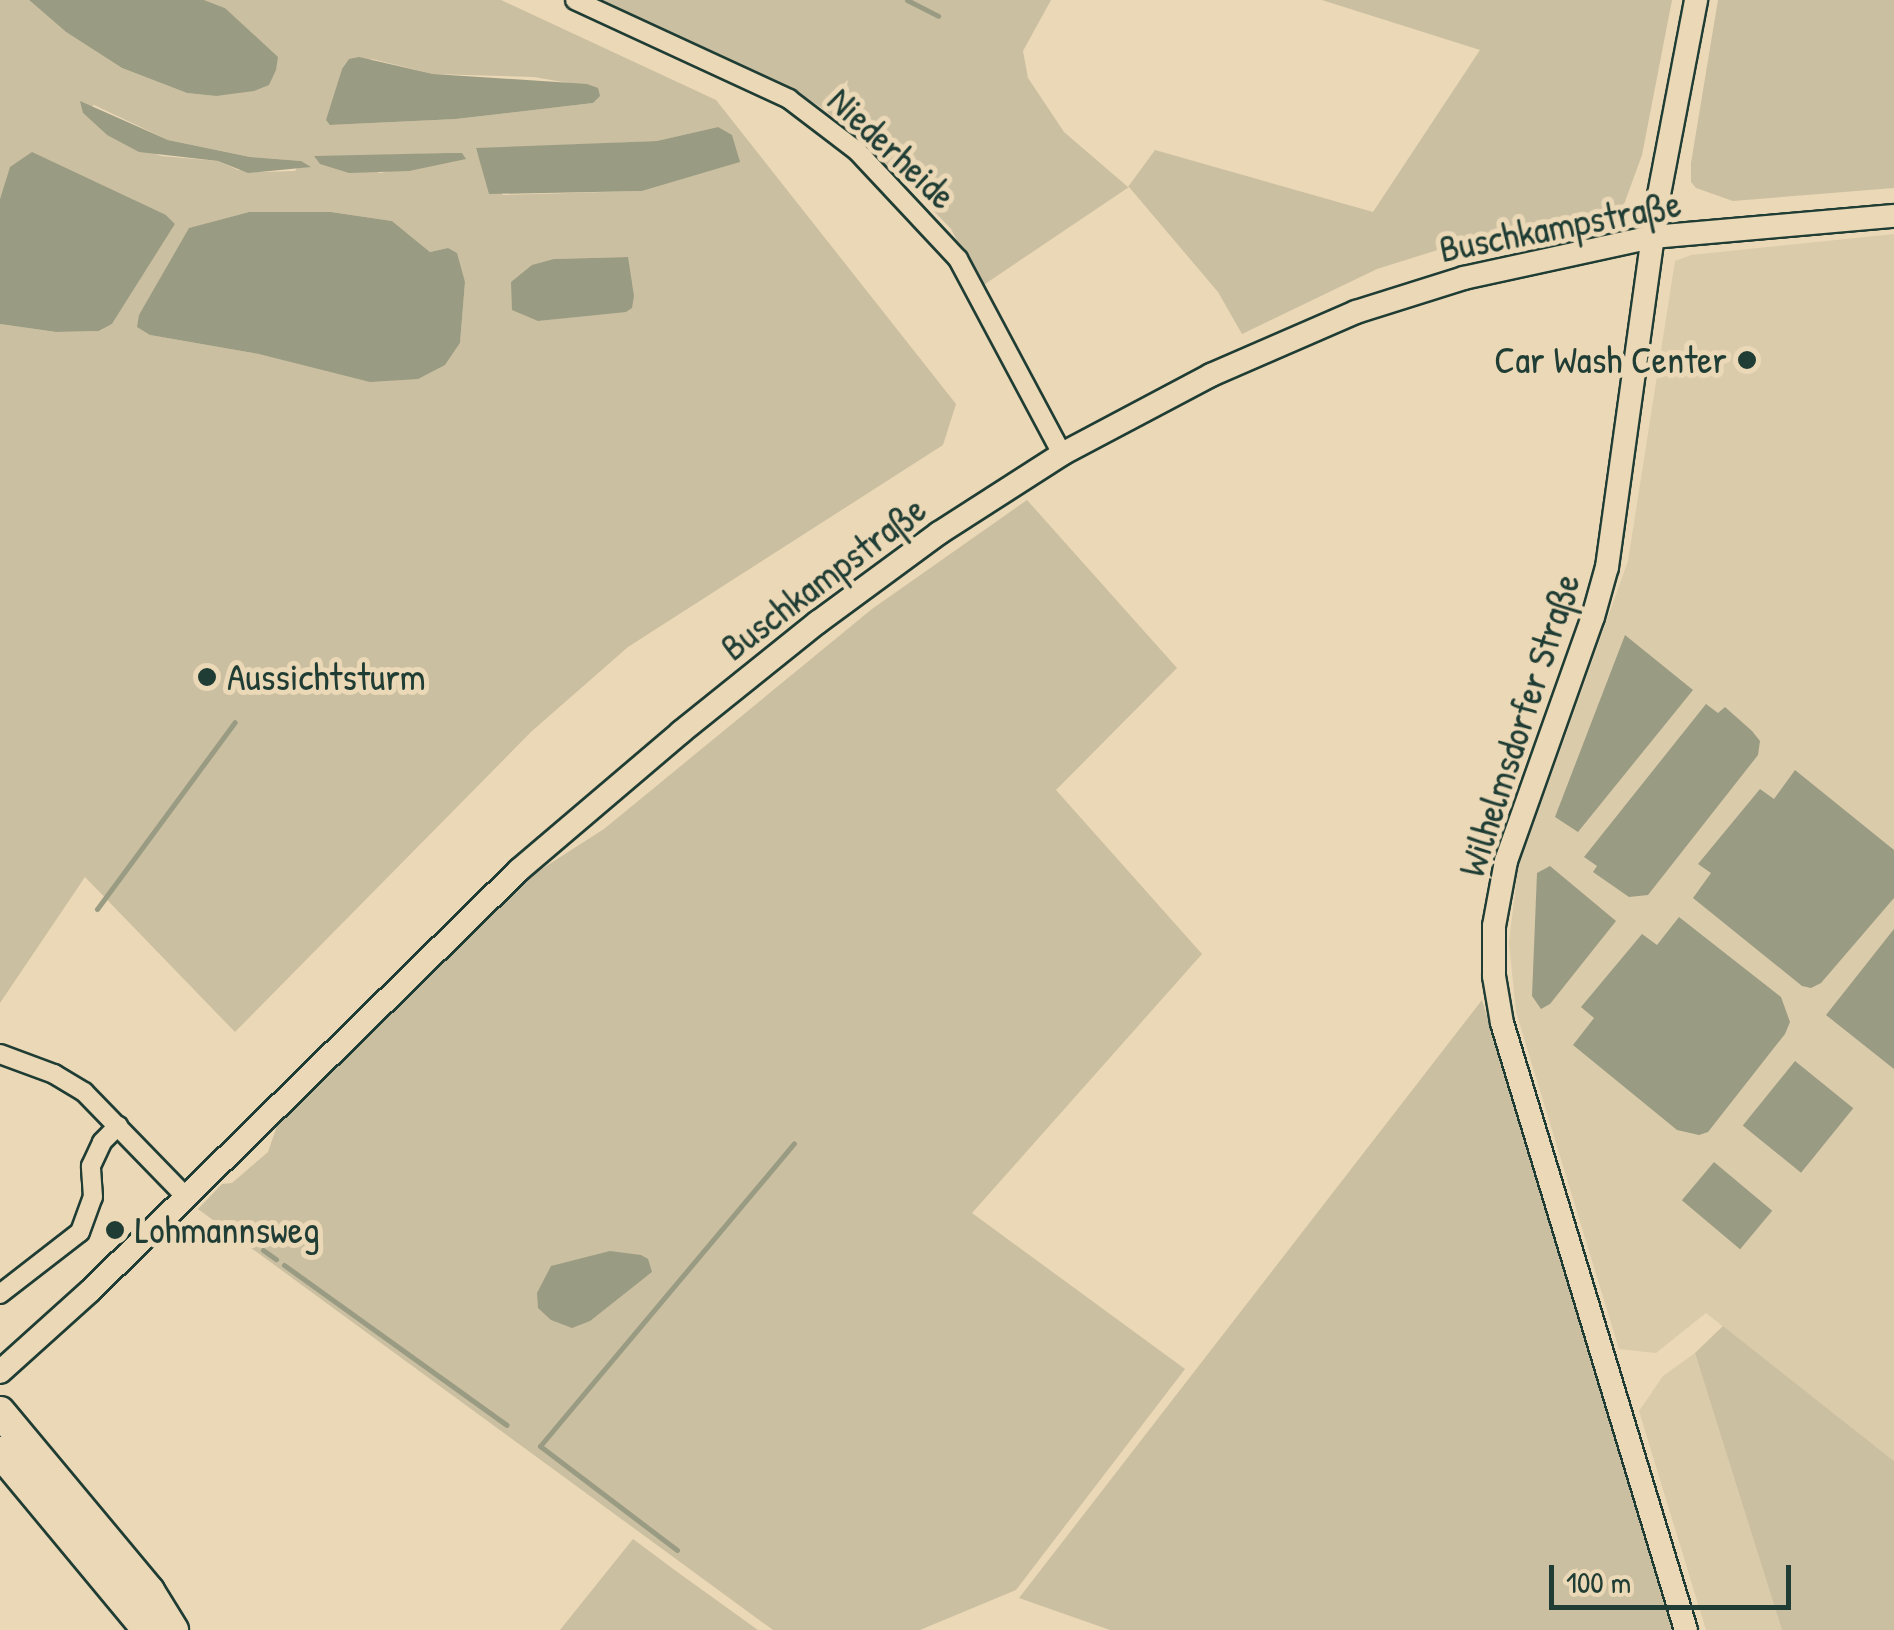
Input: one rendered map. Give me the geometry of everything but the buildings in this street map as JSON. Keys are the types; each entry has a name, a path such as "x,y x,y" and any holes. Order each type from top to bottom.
{"highway":[{"path":"0,1412 149,1591 173,1630"},
{"path":"1,1454 148,1630"}],"main road":[{"name":"Wilhelmsdorfer Straße","path":"1686,1630 1502,1023 1494,976 1494,926 1506,861 1607,567 1652,237 1696,0"},
{"name":"Buschkampstraße","path":"0,1372 515,874 680,732 940,532 1062,454 1211,374 1356,312 1464,278 1652,237 1894,216"}],"street":[{"name":"Niederheide","path":"574,0 789,99 857,151 958,259 1062,454"},
{"path":"0,1054 69,1083 118,1126 185,1196"},
{"path":"0,1294 80,1232 93,1197 91,1166 102,1142 118,1126"}],"shaded area":[{"path":"0,0 29,0 66,32 122,68 187,93 216,96 266,47 225,8 204,0 501,0 716,100 956,404 943,445 628,647 532,731 235,1032 85,877 0,1003 0,324 56,332 100,331 112,324 175,224 166,215 11,167 0,199","holes":["372,59 433,74 534,77 597,88 593,103 456,119 331,125 327,120 342,69","94,105 168,140 250,157 301,161 295,171 238,170 218,161 161,156 107,135 83,113","718,127 739,162 642,191 503,195 483,169 476,149 658,141","448,153 381,173 314,157","249,212 331,212 392,221 430,252 448,248 465,282 460,343 445,365 259,354 150,335 190,228","627,257 588,315 538,321 554,259"]},
{"path":"29,0 204,0 225,8 278,57 276,70 269,85 254,91 216,96 187,93 122,68 66,32"},
{"path":"598,0 1051,0 1023,51 1028,78 1064,132 1128,187 1155,150 1373,212 1480,50 1322,0 1672,0 1642,155 1623,207 1444,248 1377,269 1242,334 1218,292 1129,187 982,286 951,229 904,180 825,110 794,90"},
{"path":"1718,0 1894,0 1894,188 1733,201 1696,188 1691,182 1691,163"},
{"path":"359,57 433,74 587,84 598,88 600,96 593,103 456,119 330,125 326,120 342,69 349,59"},
{"path":"80,101 168,140 250,157 301,161 311,167 248,173 218,161 139,152 107,135 83,113"},
{"path":"718,127 732,135 740,162 642,191 489,194 476,148 657,141"},
{"path":"32,152 166,215 175,224 112,324 99,331 56,332 0,324 0,199 10,167"},
{"path":"462,153 466,159 409,171 349,173 320,164 314,156"},
{"path":"249,212 331,212 392,221 430,252 448,248 457,253 465,282 460,343 445,365 418,379 370,382 259,354 150,335 137,327 139,315 189,228"},
{"path":"1894,234 1894,1461 1706,1313 1656,1353 1619,1349 1516,1012 1509,942 1518,868 1628,561 1675,261 1691,255"},
{"path":"628,257 634,296 632,308 626,312 538,321 512,310 511,282 532,265 554,259"},
{"path":"1027,500 1177,668 1056,790 1202,954 972,1213 1185,1369 1016,1590 920,1630 773,1630 198,1209 222,1184 232,1183 268,1152 277,1126 311,1086 515,886 604,829 872,609","holes":["551,1266 652,1272 627,1291"]},
{"path":"1625,635 1693,690 1578,832 1555,817"},
{"path":"1706,704 1718,713 1725,707 1752,731 1760,741 1758,755 1648,895 1629,897 1593,872 1597,866 1584,857"},
{"path":"1795,770 1894,850 1894,898 1821,983 1811,988 1802,986 1693,898 1711,873 1698,864 1760,789 1774,799"},
{"path":"1550,866 1616,921 1550,1004 1541,1009 1532,996 1537,873"},
{"path":"1679,917 1781,997 1790,1022 1785,1034 1708,1132 1699,1135 1677,1130 1573,1045 1594,1018 1581,1007 1642,934 1657,945"},
{"path":"1894,929 1894,1069 1826,1015"},
{"path":"1482,1000 1672,1630 1110,1630 1019,1598"},
{"path":"1795,1061 1853,1108 1801,1173 1743,1126"},
{"path":"1714,1162 1772,1211 1740,1249 1682,1200"},
{"path":"610,1251 641,1255 648,1259 652,1272 590,1321 572,1328 551,1320 538,1308 537,1293 551,1266"},
{"path":"1723,1326 1894,1461 1894,1630 1782,1630 1695,1353"},
{"path":"1695,1353 1782,1630 1706,1630 1639,1411 1663,1376"},
{"path":"633,1539 680,1574 758,1630 560,1630"}],"waterway":[{"path":"907,0 938,16"},
{"path":"97,909 235,722"},
{"path":"677,1550 540,1446 794,1143"},
{"path":"263,1250 276,1259"},
{"path":"284,1265 507,1425"}],"place":[{"name":"Car Wash Center","path":"1747,360"},
{"name":"Aussichtsturm","path":"207,677"},
{"name":"Lohmannsweg","path":"115,1230"}]}
